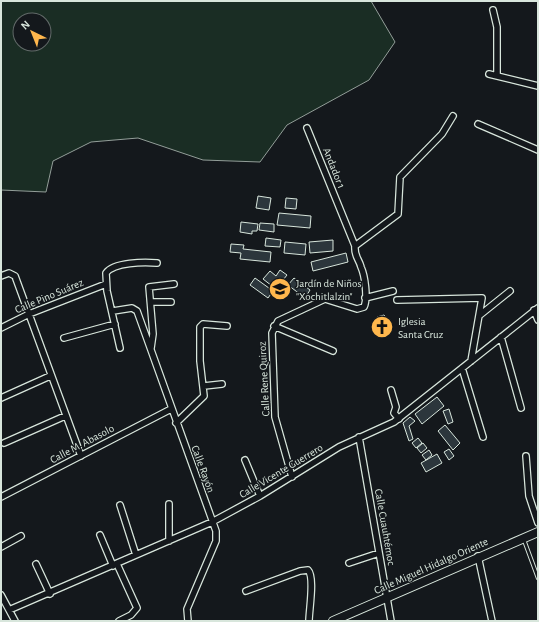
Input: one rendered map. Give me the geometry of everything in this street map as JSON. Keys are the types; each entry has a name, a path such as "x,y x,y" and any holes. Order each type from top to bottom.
{"street":[{"path":"493,10 497,27 496,75"},
{"path":"489,74 538,86"},
{"path":"355,246 398,214 400,177 442,134 453,116"},
{"path":"478,124 538,150"},
{"name":"Andador 1","path":"274,326 282,318 325,299 363,309 365,305 361,267 356,257 355,246 307,128"},
{"path":"120,348 106,284 106,273 109,270 125,264 157,263"},
{"path":"1,276 9,273 13,274 81,456"},
{"name":"Calle Pino Suárez","path":"1,328 29,314 106,284"},
{"name":"Calle Rayón","path":"151,348 154,340 149,286 174,284"},
{"path":"365,298 393,291"},
{"path":"480,315 510,291"},
{"path":"397,300 479,297 483,300 471,361"},
{"path":"151,302 171,302"},
{"name":"Calle Rayón","path":"113,311 132,308 136,310 216,531 216,541 187,609 188,621"},
{"path":"536,309 538,320"},
{"name":"Calle Vicente Guerrero","path":"9,610 50,594 212,522 260,496 359,437 399,419 536,309"},
{"path":"64,338 115,324"},
{"path":"176,423 202,398 205,393 200,361 200,327 203,324 227,326"},
{"path":"274,326 333,350"},
{"name":"Calle Rene Quiroz","path":"274,326 272,333 275,417 292,477"},
{"path":"501,337 521,408"},
{"path":"462,368 483,436"},
{"path":"1,398 50,376"},
{"path":"204,386 222,384"},
{"path":"391,390 396,406 394,413 399,419"},
{"name":"Calle M. Abasolo","path":"1,497 171,408"},
{"path":"4,442 65,416"},
{"name":"Calle Cuauhtémoc","path":"359,437 391,621"},
{"path":"526,456 529,496 538,523"},
{"path":"245,460 260,496"},
{"path":"120,504 136,556"},
{"path":"169,504 169,541"},
{"name":"Calle Miguel Hidalgo Oriente","path":"333,621 349,618 387,597 478,556 538,532"},
{"path":"100,535 137,608 132,615 119,621"},
{"path":"1,547 21,536"},
{"path":"349,563 379,553"},
{"path":"478,556 492,621"},
{"path":"36,564 50,594"},
{"path":"246,591 300,571 308,570 311,575 309,621"},
{"path":"1,595 3,604 9,610 15,621"}],"lane":[{"path":"523,538 538,578"}],"green space":[{"path":"1,1 371,1 395,42 369,80 287,125 260,162 203,160 138,138 91,142 53,161 46,192 1,190"}],"building":[{"path":"258,196 271,198 269,210 256,208"},
{"path":"286,198 297,199 296,209 285,208"},
{"path":"279,213 311,216 310,228 277,225"},
{"path":"241,222 258,224 257,231 252,231 252,234 240,232"},
{"path":"260,223 274,224 274,232 259,230"},
{"path":"266,238 281,240 280,247 265,246"},
{"path":"333,240 333,251 310,253 309,242"},
{"path":"285,242 306,244 305,255 284,253"},
{"path":"231,244 244,245 243,249 271,252 270,262 240,259 241,253 230,252"},
{"path":"346,253 348,262 313,271 311,262"},
{"path":"280,270 287,275 276,289 263,279 270,271 276,276"},
{"path":"255,278 273,291 268,298 250,285"},
{"path":"294,278 310,290 305,298 288,285"},
{"name":"Iglesia Santa Cruz","path":"384,315 386,317 388,336 378,337 376,319 377,317"},
{"path":"437,397 444,406 422,424 415,414"},
{"path":"449,409 453,422 448,424 443,411"},
{"path":"410,417 415,421 409,426 413,439 409,441 403,423"},
{"path":"445,425 460,443 453,450 438,431"},
{"path":"418,438 422,443 416,448 412,443"},
{"path":"423,443 427,448 421,453 417,448"},
{"path":"449,449 454,456 449,460 444,452"},
{"path":"429,450 432,455 426,460 422,455"},
{"path":"437,454 442,463 426,472 421,463"}],"place":[{"name":"Jardín de Niños \"Xochitlalzin\"","path":"280,289"},
{"name":"Iglesia Santa Cruz","path":"382,327"}]}
